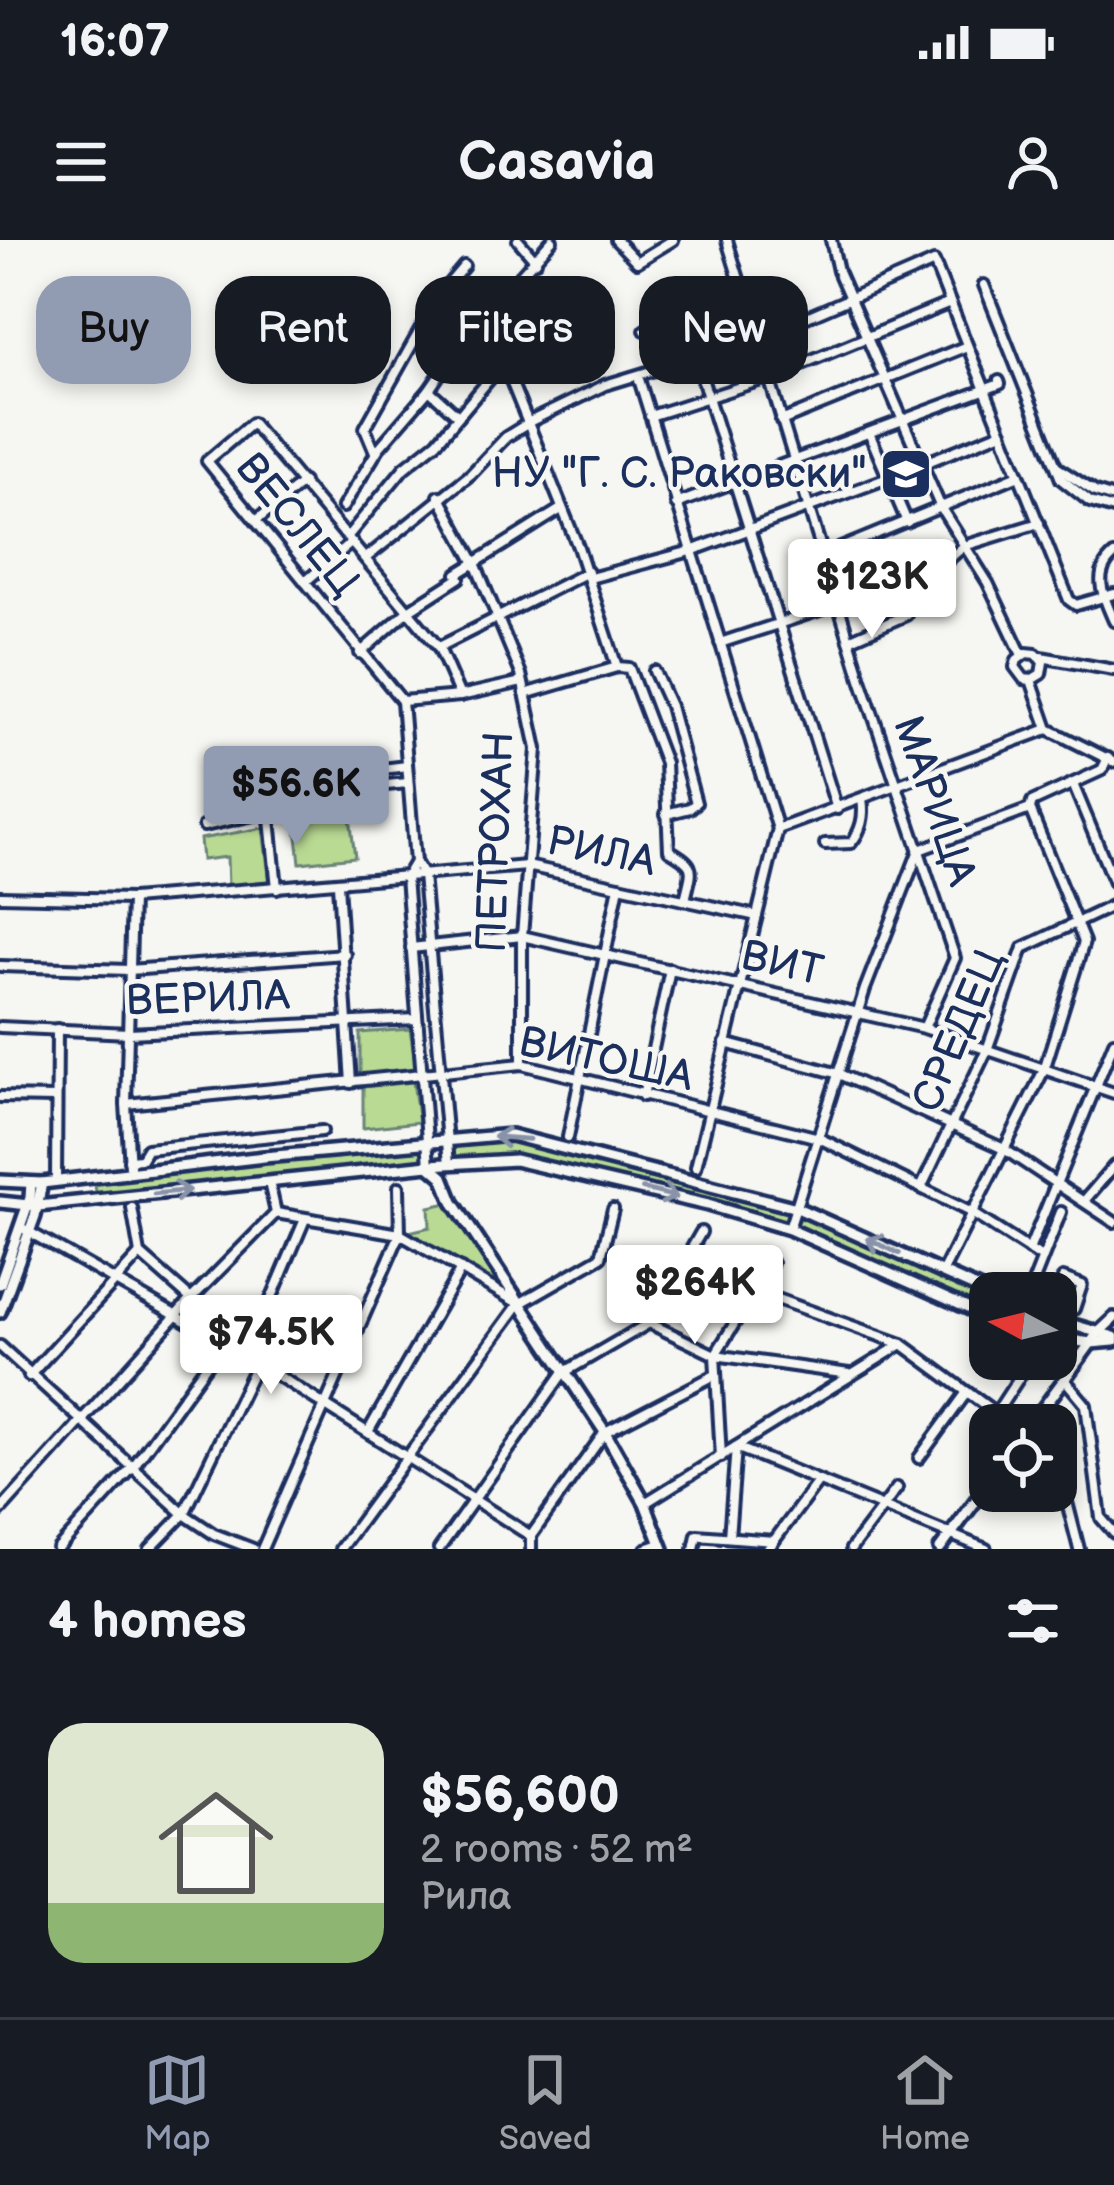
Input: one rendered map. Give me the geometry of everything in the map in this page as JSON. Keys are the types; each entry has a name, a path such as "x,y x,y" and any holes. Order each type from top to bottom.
{"street":[{"path":"518,240 536,261"},
{"path":"520,276 552,240"},
{"path":"616,240 640,262 674,240"},
{"path":"831,240 850,297 941,508 988,584 1022,655"},
{"name":"МАРИЦА","path":"730,242 738,276"},
{"path":"808,316 934,262 1069,600 1076,605 1109,596"},
{"path":"375,453 365,428 441,293 464,266"},
{"path":"984,285 1061,479 1090,502 1114,509"},
{"path":"808,362 950,303"},
{"path":"782,421 967,346"},
{"path":"366,558 471,473 506,437 605,385 638,376 778,829 696,1167"},
{"path":"676,504 870,435 999,381"},
{"path":"343,507 375,453 434,384"},
{"path":"305,582 350,539 404,468 437,442 486,384"},
{"path":"513,384 589,575 617,667"},
{"path":"705,384 837,809"},
{"path":"650,416 749,384"},
{"name":"МАРИЦА","path":"770,384 955,958 924,1028"},
{"path":"430,390 458,416"},
{"name":"ВЕСЛЕЦ","path":"402,701 207,461 252,424 439,647 460,696"},
{"path":"922,464 1001,432"},
{"path":"870,435 907,522"},
{"path":"1058,467 1095,492 1114,498"},
{"path":"824,555 1019,475"},
{"path":"439,647 589,575 691,551 888,478"},
{"path":"256,521 303,482"},
{"name":"ПЕТРОХАН","path":"439,496 475,563 523,682 537,749 522,936 522,1064"},
{"path":"360,652 408,611 459,578 457,574 561,509"},
{"path":"850,640 906,615 908,597 915,588 964,546 1039,523"},
{"path":"1114,555 1101,573 1114,621"},
{"path":"720,643 868,598"},
{"path":"789,1229 859,1011 919,850 1030,808 1033,802 1102,770 1111,760 1048,729 1031,680 1018,674 1017,660 1031,652 1114,670"},
{"path":"1031,680 1041,674 1040,657"},
{"path":"525,694 617,667 629,668 665,763 669,850 692,865 685,900"},
{"path":"654,670 670,706 696,803 666,814"},
{"path":"443,1178 448,1164 441,1074 423,875 415,862 402,701 460,696 523,682"},
{"path":"778,829 1048,729"},
{"path":"264,760 278,888"},
{"path":"267,783 406,766"},
{"path":"269,796 408,783"},
{"path":"1073,784 1114,883"},
{"path":"825,844 851,843 856,837 864,812 862,799"},
{"path":"942,1273 1045,1070 1084,942 1030,808"},
{"path":"204,826 271,811"},
{"path":"415,862 406,878 430,1165 443,1178 563,1373 605,1432 645,1503 662,1547 646,1549"},
{"name":"РИЛА","path":"0,896 132,899 527,866 757,916"},
{"path":"338,884 350,1083"},
{"path":"568,1137 620,886"},
{"path":"132,899 126,1104 129,1164 148,1149 322,1131"},
{"name":"СРЕДЕЦ","path":"921,1188 987,1050 1023,948 1114,905"},
{"name":"ВИТ","path":"411,948 522,936 924,1028 1114,1094"},
{"path":"0,966 130,970 344,954"},
{"path":"643,1096 670,969"},
{"name":"ВЕРИЛА","path":"0,1027 129,1033 418,1019"},
{"path":"56,1181 57,1029"},
{"path":"1029,1250 1114,1042"},
{"path":"725,1043 839,1074 1004,1149 1114,1222"},
{"name":"ВИТОША","path":"126,1104 522,1064 819,1138 970,1212 1042,1258"},
{"path":"0,1096 55,1098"},
{"path":"0,1180 36,1183 511,1135 797,1208 969,1285"},
{"path":"254,1139 263,1157"},
{"path":"0,1202 33,1206 514,1160 708,1204 789,1229 969,1309"},
{"path":"1084,1201 1114,1166"},
{"path":"269,1182 276,1213"},
{"path":"0,1312 36,1183"},
{"path":"0,1346 184,1514 214,1534 258,1549 400,1234 399,1187"},
{"path":"132,1208 140,1254 191,1299"},
{"path":"340,1549 519,1304 601,1257 613,1209"},
{"path":"1037,1272 1061,1212"},
{"path":"276,1213 400,1234 519,1304"},
{"path":"0,1511 191,1299 276,1213"},
{"path":"247,1356 305,1219"},
{"path":"25,1229 247,1356 531,1536"},
{"path":"0,1284 25,1229"},
{"path":"439,1549 563,1373 649,1324 701,1232"},
{"path":"29,1376 140,1254"},
{"path":"721,1457 715,1355 772,1263"},
{"path":"368,1432 460,1269"},
{"path":"755,1291 902,1344 984,1404"},
{"path":"1048,1404 1081,1360 1104,1340 1114,1318"},
{"path":"649,1324 715,1355 852,1375"},
{"path":"58,1549 133,1467 223,1342"},
{"path":"645,1503 902,1344"},
{"path":"1077,1350 1081,1360"},
{"path":"150,1549 184,1514 257,1363"},
{"path":"531,1549 531,1536 605,1432 715,1375"},
{"path":"1066,1381 1086,1405 1101,1518 1114,1533"},
{"path":"919,1458 967,1392"},
{"path":"736,1447 986,1549"},
{"path":"729,1537 736,1447"},
{"path":"694,1549 698,1534 771,1545 817,1483"},
{"path":"851,1549 897,1488"},
{"path":"940,1549 969,1510"},
{"path":"1070,1512 1075,1549"}],"green space":[{"path":"348,801 355,857 300,863 294,809"},
{"path":"263,828 270,884 228,887 227,857 202,860 200,839"},
{"path":"410,1029 416,1068 360,1075 360,1033"},
{"path":"413,1082 419,1122 363,1128 363,1087"},
{"path":"513,1139 791,1209 786,1222 512,1153 454,1159 454,1144"},
{"path":"428,1143 429,1165 97,1200 94,1177"},
{"path":"453,1202 519,1304 400,1234 430,1227 429,1207"},
{"path":"802,1213 969,1288 969,1304 796,1227"}],"place":[{"name":"НУ \"Г. С. Раковски\"","path":"906,474"}]}
